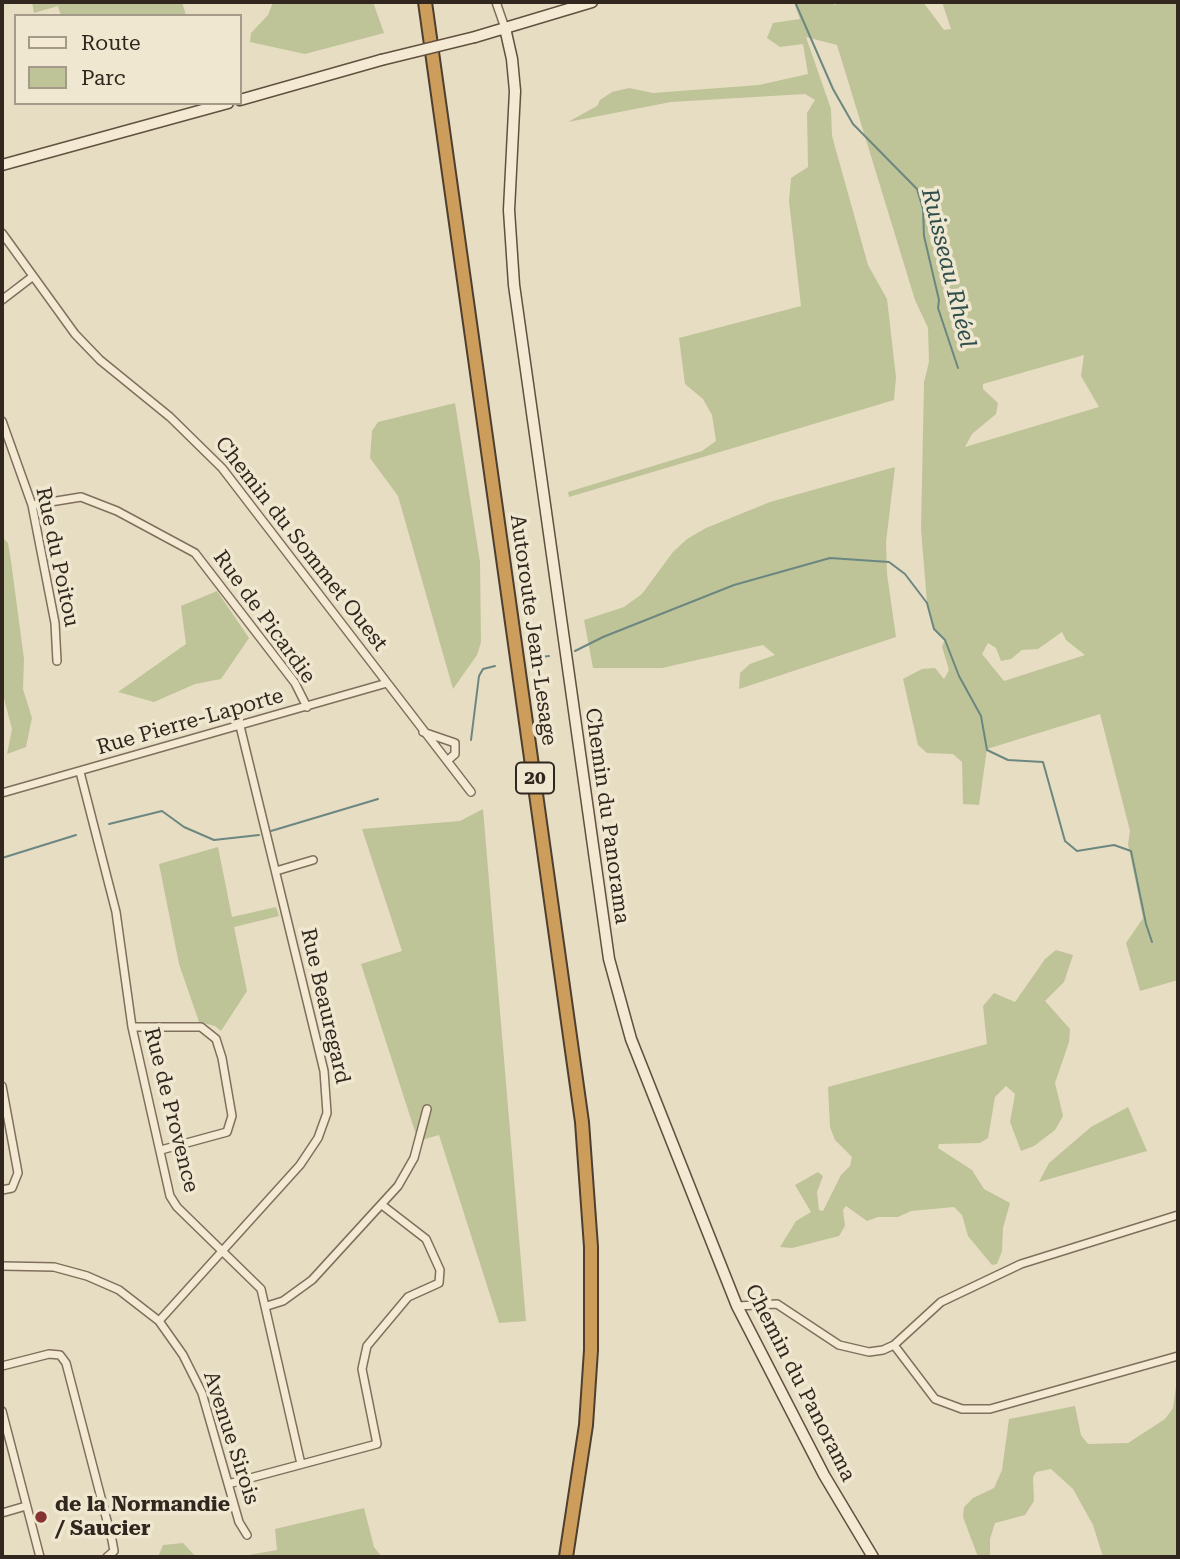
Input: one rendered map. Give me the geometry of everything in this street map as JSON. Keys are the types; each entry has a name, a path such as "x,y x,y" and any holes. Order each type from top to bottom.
{"highway":[{"name":"Autoroute Jean-Lesage","path":"425,2 582,1122 591,1247 591,1350 586,1425 566,1557"}],"street":[{"path":"496,2 505,28"},
{"path":"242,99 381,60 475,37 592,2"},
{"name":"Chemin du Panorama","path":"505,28 513,60 515,91 509,210 514,285 609,959 631,1039 737,1306 818,1463 873,1557"},
{"path":"2,165 221,105"},
{"name":"Chemin du Sommet Ouest","path":"2,233 75,334 100,360 170,417 222,468 422,732 471,792"},
{"path":"2,300 32,276"},
{"name":"Rue du Poitou","path":"2,421 33,505 55,622 57,661"},
{"name":"Rue de Picardie","path":"33,505 80,497 117,511 195,553 288,673 307,707"},
{"name":"Rue Pierre-Laporte","path":"2,793 387,683"},
{"name":"Rue Beauregard","path":"159,1321 307,1156 318,1138 327,1113 324,1071 240,726"},
{"name":"Chemin du Sommet Ouest","path":"422,732 454,743 455,754 447,761"},
{"name":"Rue de Provence","path":"80,772 116,912 132,1027 170,1196 256,1282 267,1306 301,1464"},
{"path":"275,871 313,860"},
{"path":"132,1027 201,1027 216,1039 222,1058 232,1116 227,1132 161,1150"},
{"path":"2,1086 18,1173 12,1188 2,1190"},
{"path":"267,1306 284,1301 312,1280 383,1205 408,1172 427,1109"},
{"path":"228,1484 377,1444 362,1370 367,1346 416,1290 439,1283 440,1270 434,1251 426,1239 383,1205"},
{"path":"737,1306 777,1304 839,1345 853,1350 883,1350 894,1345 941,1302 1021,1264 1178,1215"},
{"name":"Avenue Sirois","path":"2,1266 45,1266 87,1276 120,1290 159,1321 183,1355 202,1393 239,1522 247,1535"},
{"path":"894,1345 934,1399 962,1409 990,1409 1178,1356"},
{"path":"2,1366 49,1354 60,1355 66,1363 113,1540 114,1551 107,1557"},
{"path":"2,1411 40,1557"},
{"path":"2,1513 26,1506"}],"green space":[{"path":"32,2 182,2 186,14 60,14 58,6 34,13"},
{"path":"273,2 373,2 384,33 305,54 250,42 251,33 268,15"},
{"path":"794,2 829,2 835,5 838,2 923,2 944,30 951,29 942,2 1178,2 1178,980 1140,991 1126,943 1143,918 1128,844 1130,831 1100,714 987,749 979,805 963,804 962,762 953,754 927,753 918,745 903,679 922,669 935,668 944,679 949,670 942,647 945,639 934,629 927,603 921,529 924,382 929,362 928,328 915,300 837,45 806,37 831,109 832,136 868,265 887,299 896,377 894,400 569,497 568,492 702,451 716,441 712,415 703,399 685,384 679,338 801,306 789,201 791,178 808,167 807,113 815,100 805,94 671,102 568,122 597,106 600,100 612,92 629,88 653,93 759,85 808,74 803,44 780,47 767,38 773,23 800,19","holes":["1084,355 1081,376 1099,407 965,447 972,434 996,414 998,403 983,389 983,384","1062,632 1066,640 1085,655 1004,681 982,654 988,643 996,648 1001,661 1011,659 1022,650 1038,649"]},
{"path":"455,403 480,562 481,642 477,655 453,689 398,496 370,458 372,431 378,422"},
{"path":"895,467 886,542 887,574 896,637 739,689 740,673 750,664 775,655 763,645 662,668 593,668 584,620 624,607 642,594 673,552 687,539 706,528 770,502"},
{"path":"2,537 8,543 11,561 24,659 23,689 32,718 26,747 7,754 12,729 2,691"},
{"path":"217,591 249,638 221,679 195,684 154,702 118,692 186,644 181,606"},
{"path":"483,809 526,1321 499,1323 439,1135 418,1141 361,964 402,951 362,829 460,821"},
{"path":"218,847 232,917 276,907 279,916 234,927 247,991 221,1031 215,1026 199,1022 179,964 159,864"},
{"path":"1056,950 1073,955 1064,982 1045,1001 1070,1029 1069,1042 1055,1083 1063,1116 1055,1130 1034,1146 1021,1151 1010,1122 1015,1094 1006,1086 995,1097 988,1138 980,1143 939,1144 938,1148 972,1170 984,1189 1010,1203 1003,1228 1002,1251 997,1264 992,1265 968,1236 962,1215 954,1207 911,1211 898,1217 878,1217 867,1221 846,1206 843,1210 845,1226 839,1236 792,1248 780,1247 796,1221 811,1212 795,1185 818,1172 823,1176 817,1192 819,1210 823,1211 841,1175 850,1166 852,1157 835,1140 830,1127 828,1087 987,1044 983,1006 994,993 1015,1002 1045,959"},
{"path":"1128,1107 1147,1151 1039,1182 1049,1163 1091,1127"},
{"path":"1178,1372 1178,1557 1103,1557 1093,1525 1073,1489 1051,1469 1036,1472 1033,1477 1034,1501 1025,1515 995,1523 990,1539 990,1557 978,1557 963,1517 964,1507 973,1498 994,1488 1002,1470 1009,1419 1075,1406 1081,1435 1088,1444 1128,1443 1165,1419 1173,1408"},
{"path":"364,1508 374,1547 382,1557 238,1557 277,1550 275,1529"},
{"path":"183,1543 196,1557 158,1557 163,1545"}],"waterway":[{"name":"Ruisseau Rhéel","path":"795,2 833,89 853,124 917,189 923,209 924,236 939,300 938,308 958,368"},
{"path":"575,651 603,637 734,585 830,558 889,562 905,574 927,603 934,629 945,640 959,676 981,716 987,750 1008,760 1043,762 1065,841 1077,851 1114,845 1131,851 1152,942"},
{"path":"533,658 549,656"},
{"path":"471,740 479,676 483,669 495,666"},
{"path":"271,831 378,799"},
{"path":"109,824 162,811 184,827 214,840 259,835"},
{"path":"2,858 76,835"}],"place":[{"name":"de la Normandie / Saucier","path":"41,1517"}]}
